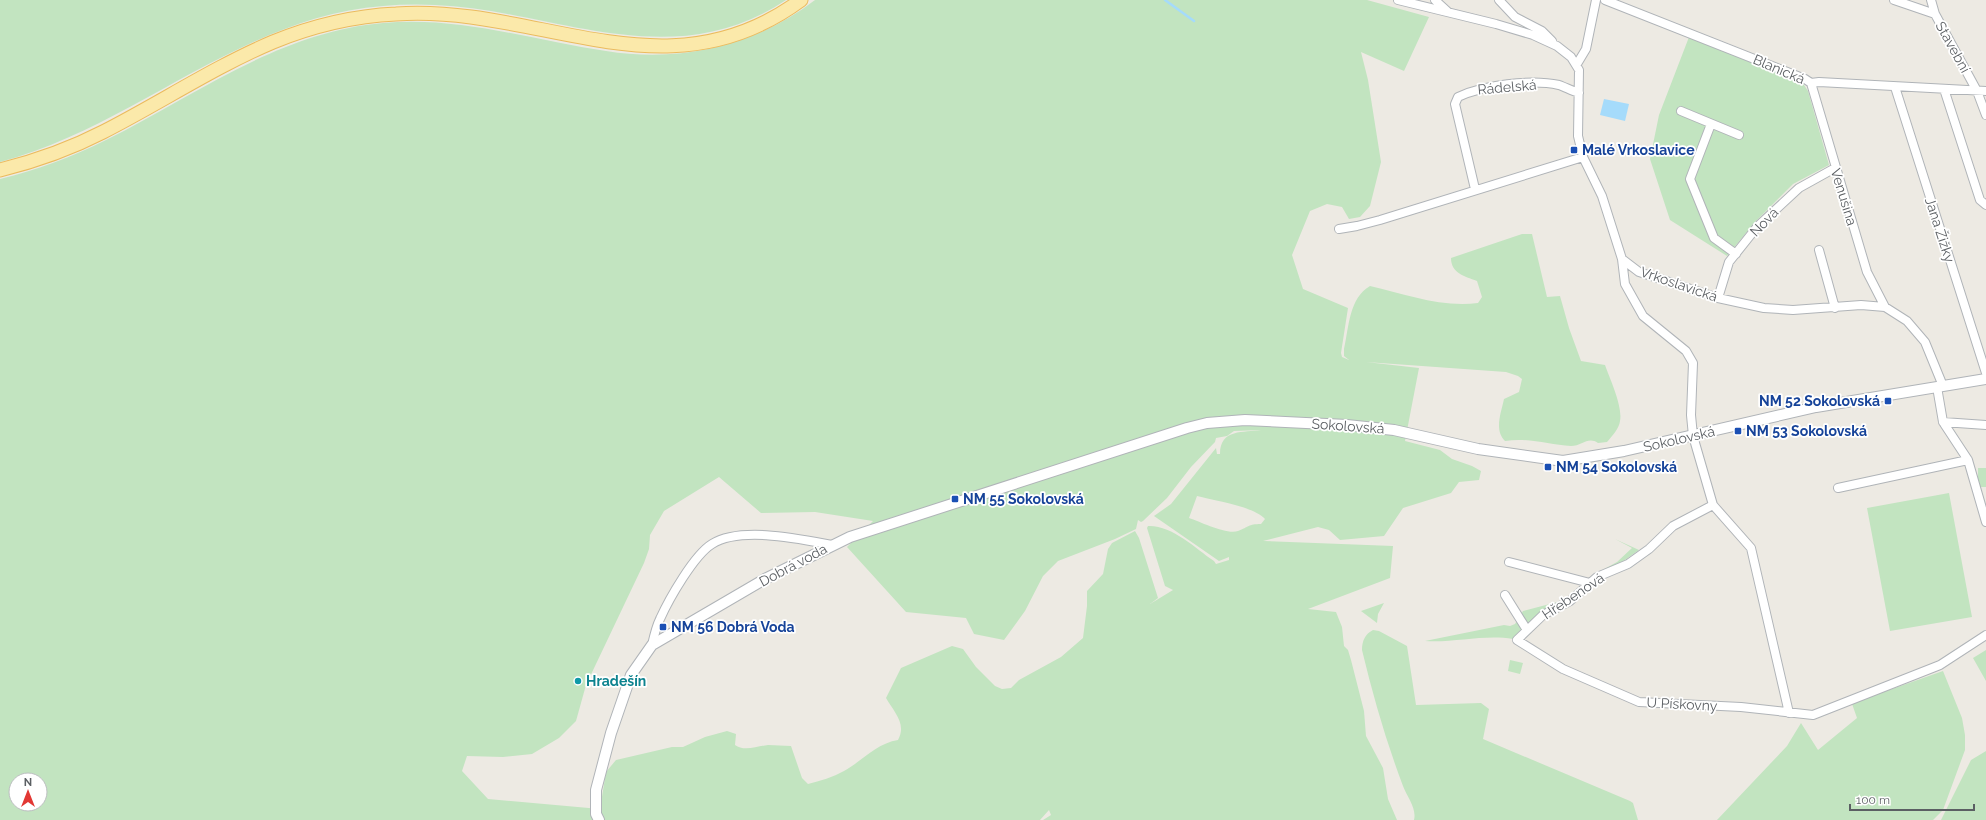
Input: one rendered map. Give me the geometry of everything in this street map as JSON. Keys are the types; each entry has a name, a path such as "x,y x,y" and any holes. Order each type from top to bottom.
{"main road":[{"path":"0,170 46,157 83,142 234,60 273,42 311,28 340,21 382,15 437,14 488,19 609,43 667,46 703,42 734,34 773,18 801,0"}],"street":[{"path":"1398,0 1503,26 1540,38 1557,46"},
{"path":"1435,0 1448,12"},
{"path":"1499,0 1515,17 1542,31 1577,64 1579,80 1578,136 1583,157 1602,196 1622,259 1625,284 1643,316 1686,351 1693,363 1691,415 1693,436 1713,505 1751,548 1789,713"},
{"path":"1577,64 1586,49 1596,0"},
{"name":"Blanická","path":"1605,0 1805,79 1810,83 1820,82 1982,91"},
{"path":"1894,0 1935,14"},
{"name":"Stavební","path":"1931,0 1935,14 1982,91 1986,115"},
{"name":"Venušina","path":"1810,83 1867,272 1885,307"},
{"name":"Rádelská","path":"1475,189 1454,104 1458,97 1472,90 1512,85 1559,85 1579,93"},
{"name":"Jana Žižky","path":"1895,87 1986,372"},
{"name":"Stavební","path":"1944,89 1980,200 1986,205"},
{"path":"1681,111 1739,135"},
{"path":"1711,124 1690,179 1714,238 1736,254"},
{"path":"1339,229 1357,226 1583,157"},
{"name":"Nová","path":"1718,298 1729,262 1757,227 1799,188 1835,168"},
{"path":"1819,250 1835,308"},
{"name":"Vrkoslavická","path":"1622,259 1639,272 1718,298 1764,308 1793,310 1861,305 1885,307 1907,321 1925,342 1940,386 1943,422"},
{"name":"Sokolovská","path":"832,545 850,537 1187,428 1227,420 1348,425 1394,430 1478,449 1563,462 1693,436 1816,407 1986,379"},
{"path":"1943,422 1986,425"},
{"path":"1943,422 1968,460 1986,522"},
{"path":"1838,488 1968,460"},
{"name":"Hřebenová","path":"1517,640 1543,615 1570,601 1597,576 1628,564 1649,549 1673,526 1713,505"},
{"name":"Dobrá voda","path":"599,820 596,814 596,790 619,706 631,675 652,645 659,619 686,572 712,544 730,538 776,536 832,545"},
{"name":"Dobrá voda","path":"652,645 765,579 832,545"},
{"path":"1509,562 1590,583"},
{"path":"1505,595 1526,630"},
{"name":"U Pískovny","path":"1517,640 1563,669 1639,702 1741,707 1813,715 1934,668 1986,635"}],"green space":[{"path":"0,0 786,0 750,20 714,31 678,36 641,36 604,32 491,11 437,5 383,6 331,14 282,30 235,51 97,124 50,145 0,162"},
{"path":"815,0 1367,0 1429,17 1404,71 1361,52 1368,80 1381,162 1370,206 1360,217 1349,219 1342,207 1327,204 1310,211 1292,255 1303,289 1348,308 1341,353 1342,357 1349,360 1344,356 1344,349 1351,314 1358,298 1363,291 1370,286 1437,302 1451,304 1478,303 1482,297 1477,281 1456,271 1453,267 1451,258 1522,234 1532,234 1547,297 1560,296 1569,328 1581,361 1605,365 1616,393 1620,408 1620,421 1615,432 1607,442 1598,443 1588,441 1571,446 1522,440 1505,441 1499,427 1500,416 1504,399 1519,392 1522,379 1518,376 1506,372 1366,362 1419,368 1405,441 1440,450 1452,459 1472,466 1481,471 1479,480 1459,482 1451,493 1403,508 1384,536 1340,540 1329,530 1318,527 1263,541 1393,546 1390,578 1308,609 1336,612 1342,627 1344,646 1348,650 1364,711 1366,736 1383,768 1388,799 1397,820 1043,820 1051,815 1049,810 1040,820 0,820 0,179 41,167 106,140 239,68 273,52 308,39 345,29 383,23 440,23 496,30 606,51 662,55 716,47 742,40 768,29 792,16","holes":["1261,430 1234,433 1228,436 1221,446 1220,454 1217,454 1216,448 1171,504 1154,516 1219,561 1229,557 1229,560 1216,564 1183,538 1166,529 1148,526 1147,528 1165,586 1173,590 1150,604 1158,598 1139,538 1135,531 1112,543 1108,549 1103,574 1087,591 1087,606 1083,638 1061,657 1019,680 1011,688 1002,689 995,686 976,667 963,649 952,646 901,668 886,698 896,713 900,723 901,729 898,740 876,748 851,767 835,775 808,784 802,778 791,746 768,745 743,748 735,745 736,734 727,731 705,737 683,747 672,747 616,760 606,772 600,809 488,799 462,771 467,756 503,757 532,754 559,738 576,721 586,685 644,563 649,549 650,535 664,511 719,477 761,513 815,512 873,521 847,547 906,612 966,618 974,634 1004,640 1025,611 1043,576 1058,561 1115,539 1136,529 1138,520 1141,522 1143,521 1167,498 1191,467 1215,442 1216,438 1227,436 1234,431","1197,496 1233,504 1259,514 1265,519 1261,524 1251,525 1233,532 1214,528 1189,518"]},
{"path":"1689,37 1802,82 1808,91 1829,165 1793,184 1755,222 1727,256 1670,220 1650,159 1659,115"},
{"path":"1978,468 1986,468 1986,487 1978,487"},
{"path":"1949,493 1972,617 1890,631 1867,508"},
{"path":"1615,539 1639,550 1513,639 1492,637 1447,641 1425,641 1504,625 1510,626 1515,624 1523,611 1565,600 1597,573 1617,562 1632,548"},
{"path":"1384,603 1378,614 1377,623 1361,611"},
{"path":"1373,630 1379,631 1407,646 1416,705 1481,703 1489,709 1483,739 1630,801 1633,803 1638,820 1414,820 1415,816 1413,807 1403,786 1385,735 1362,650 1364,638"},
{"path":"1986,650 1986,681 1973,658"},
{"path":"1510,660 1523,663 1520,674 1508,671"},
{"path":"1943,671 1962,718 1965,735 1965,750 1943,810 1933,820 1717,820 1787,746 1801,723 1818,750 1857,718 1851,701 1892,689"},
{"path":"1986,751 1986,820 1941,820 1971,760"}],"water":[{"path":"1604,99 1629,104 1625,121 1600,115"}],"waterway":[{"path":"1165,0 1194,21"}],"place":[{"name":"Malé Vrkoslavice","path":"1574,150"},
{"name":"NM 52 Sokolovská","path":"1888,401"},
{"name":"NM 53 Sokolovská","path":"1738,431"},
{"name":"NM 54 Sokolovská","path":"1548,467"},
{"name":"NM 55 Sokolovská","path":"955,499"},
{"name":"NM 56 Dobrá Voda","path":"663,627"},
{"name":"Hradešín","path":"578,681"}]}
